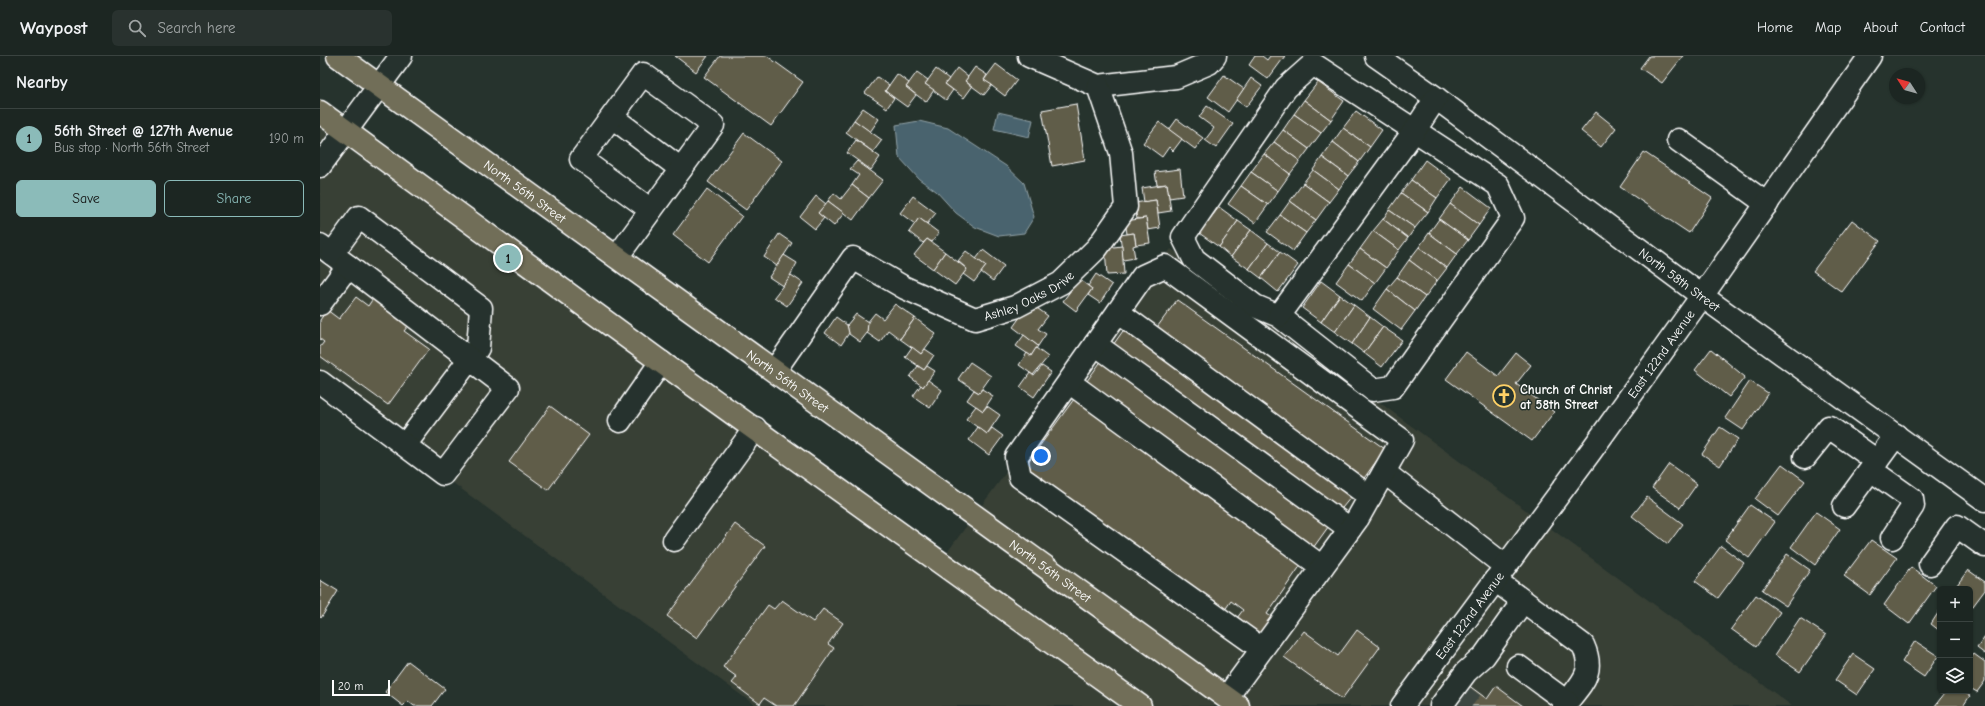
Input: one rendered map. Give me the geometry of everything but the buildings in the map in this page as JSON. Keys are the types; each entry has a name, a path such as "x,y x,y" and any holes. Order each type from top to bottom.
{"main road":[{"name":"North 56th Street","path":"338,56 1233,702"},
{"path":"320,112 661,362 755,428 1140,706"}],"street":[{"path":"320,166 401,56"},
{"path":"1029,56 1098,86 1176,77 1209,62 1215,56"},
{"name":"North 58th Street","path":"1376,56 1436,98 1702,296 1985,500"},
{"name":"East 122nd Avenue","path":"1402,706 1702,296 1870,56"},
{"path":"1313,64 1498,185 1513,218 1393,387 1373,390 1279,316 1255,306 1194,259 1183,237 1286,88 1313,64"},
{"path":"617,257 713,125 643,74 581,159 651,210"},
{"name":"Ashley Oaks Drive","path":"775,370 853,258 905,288 975,319 1015,307 1061,283 1097,248 1126,207 1121,153 1098,86"},
{"path":"1279,316 1415,130 1436,98"},
{"path":"612,116 681,169"},
{"path":"1678,140 1767,204"},
{"path":"320,304 333,255 359,217 481,308 478,348 405,445"},
{"path":"320,382 443,474 508,388 333,255"},
{"path":"1233,702 1262,649 1350,529 1402,440 1165,266 1143,276 1016,457 1020,477 1262,649"},
{"path":"1118,312 1370,497"},
{"path":"1095,344 1350,529"},
{"path":"620,421 661,362"},
{"path":"1069,382 1322,567"},
{"path":"1805,458 1829,427 1912,499 1913,506 1892,538"},
{"path":"674,540 755,428"},
{"path":"1844,506 1896,435"},
{"path":"1384,472 1500,573 1523,601 1583,645 1588,657 1588,673 1566,704 1518,666"},
{"path":"1930,564 1957,526 1985,546"},
{"path":"1441,706 1466,672 1484,656 1523,601"},
{"path":"1472,688 1478,679 1484,656"}],"shaded area":[{"path":"320,123 937,566 1171,249 1792,706 756,706 320,385"}],"water":[{"path":"998,112 1033,120 1029,137 994,129"},
{"path":"919,121 948,128 1006,166 1024,183 1034,217 1024,233 999,236 975,227 956,213 936,191 919,179 899,157 896,125"}],"tunnel":[{"path":"1458,706 1472,688"}],"place":[{"name":"56th Street @ 127th Avenue","path":"508,258"},
{"name":"Church of Christ at 58th Street","path":"1504,396"}]}
